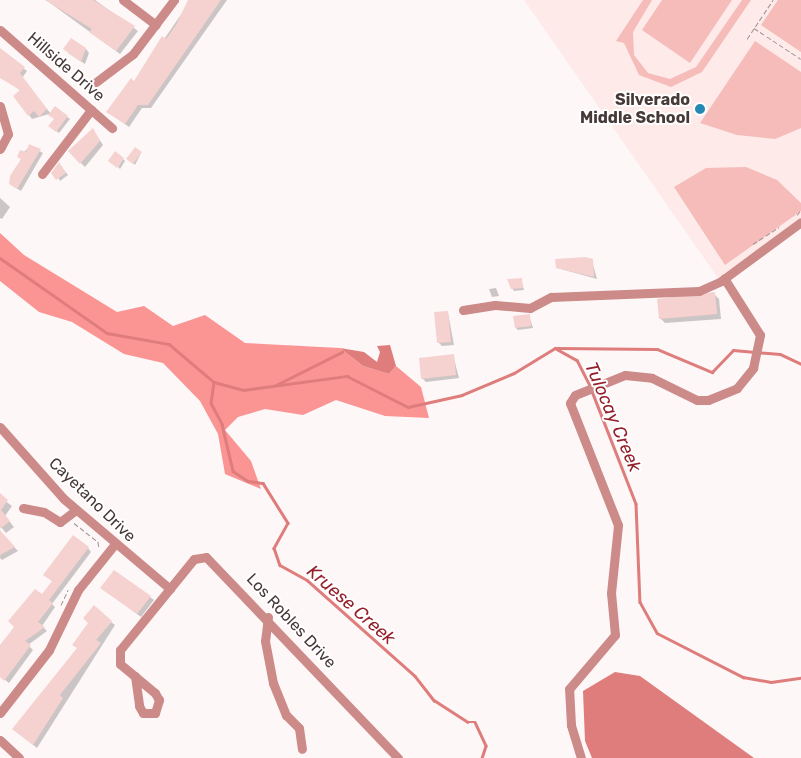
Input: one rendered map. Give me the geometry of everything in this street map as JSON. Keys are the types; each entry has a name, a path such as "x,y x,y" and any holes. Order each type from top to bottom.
{"street":[{"path":"123,0 156,25"},
{"path":"96,82 125,62 174,0"},
{"name":"Hillside Drive","path":"0,30 112,128"},
{"path":"0,106 8,134 0,149"},
{"path":"42,174 91,110"},
{"path":"463,310 495,305 530,308 551,297 699,291 724,278 798,219"},
{"path":"581,758 571,725 569,689 616,635 611,593 618,524 606,485 570,406 578,394 602,383 639,376 708,400 744,381 760,344 758,326 732,296 724,278"},
{"name":"Cayetano Drive","path":"0,427 76,510 114,544 170,589"},
{"path":"23,508 44,512 60,522 70,518 76,510"},
{"path":"0,713 49,650 78,590 114,544"},
{"name":"Los Robles Drive","path":"135,676 120,664 120,650 152,606 161,601 194,559 206,557 268,617 398,758"},
{"path":"268,617 265,640 274,683 286,715 299,728 302,749"},
{"path":"0,740 19,758"}],"path":[{"path":"747,39 773,0"},
{"path":"754,28 801,59"},
{"path":"798,219 801,210"},
{"path":"753,244 782,225"},
{"path":"70,518 98,542 100,548 95,554"},
{"path":"58,611 74,582"}],"shaded area":[{"name":"Silverado Middle School","path":"524,0 801,0 801,218 718,278"},
{"path":"643,0 652,0 633,32 634,55 648,73 670,79 696,67 742,0 751,0 702,72 671,87 639,75 624,43 616,41"},
{"path":"662,0 732,0 690,63 642,30"},
{"path":"778,0 801,0 801,52 761,25"},
{"path":"755,41 801,72 801,128 775,139 737,135 700,123"},
{"path":"746,167 777,180 801,203 801,211 725,265 674,187 706,168"},
{"path":"0,233 24,255 117,312 144,306 173,326 205,315 245,343 340,348 363,366 389,374 396,366 421,387 429,418 385,416 336,400 303,415 265,409 238,417 225,430 251,461 261,489 225,474 218,434 200,401 163,363 124,354 72,322 39,312 0,281"},
{"path":"390,345 396,366 389,374 363,366 340,348 364,352 377,362 380,352 377,346"},
{"path":"615,672 640,676 754,758 592,758 585,741 583,691"}],"building":[{"path":"45,0 93,0 135,26 116,51 89,32 92,29"},
{"path":"188,0 221,0 148,105 138,105 125,124 106,112 131,78 134,81 162,36 166,39 176,25"},
{"path":"71,38 86,48 81,62 63,49"},
{"path":"0,48 25,67 20,73 47,109 39,117 34,111 28,116 13,96 20,90 0,78"},
{"path":"55,106 68,116 56,132 48,126 54,119 48,115"},
{"path":"93,128 100,141 80,164 68,151"},
{"path":"29,144 41,149 17,189 9,184 10,176 21,159 17,157 20,150 26,152"},
{"path":"135,147 142,152 133,164 126,159"},
{"path":"115,151 124,158 117,168 108,161"},
{"path":"59,162 66,173 56,180 51,173"},
{"path":"585,257 593,259 594,277 556,268 555,259"},
{"path":"522,278 523,288 511,289 507,279"},
{"path":"715,292 717,314 659,319 657,299"},
{"path":"448,311 451,342 437,343 434,312"},
{"path":"530,314 531,326 515,328 513,316"},
{"path":"454,354 456,375 421,379 419,358"},
{"path":"0,493 8,500 1,510 10,521 0,529"},
{"path":"0,530 15,547 0,555"},
{"path":"73,535 89,547 49,600 53,603 38,622 45,627 25,641 31,645 4,681 0,677 0,645 14,627 8,621 35,589 42,594 52,581 43,575"},
{"path":"114,570 151,596 137,614 100,588"},
{"path":"94,605 112,621 96,640 101,643 60,695 63,698 33,745 12,729 77,648 72,645 88,623 83,618"}],"waterway":[{"name":"Tulocay Creek","path":"0,258 107,333 169,344 214,382 243,390 347,376 408,407 462,395 514,373 555,348 577,360 590,386"},
{"path":"557,348 657,349 712,372 733,350 780,354 801,364"},
{"path":"276,385 342,352"},
{"name":"Kruese Creek","path":"214,382 211,403 222,424 233,471 248,481 263,483 288,523 274,548 280,565 307,580 415,676 434,700 468,722 475,722 486,746 482,758"},
{"name":"Tulocay Creek","path":"592,391 636,504 640,602 657,633 743,677 771,682 801,678"}],"place":[{"name":"Silverado Middle School","path":"700,109"}]}
